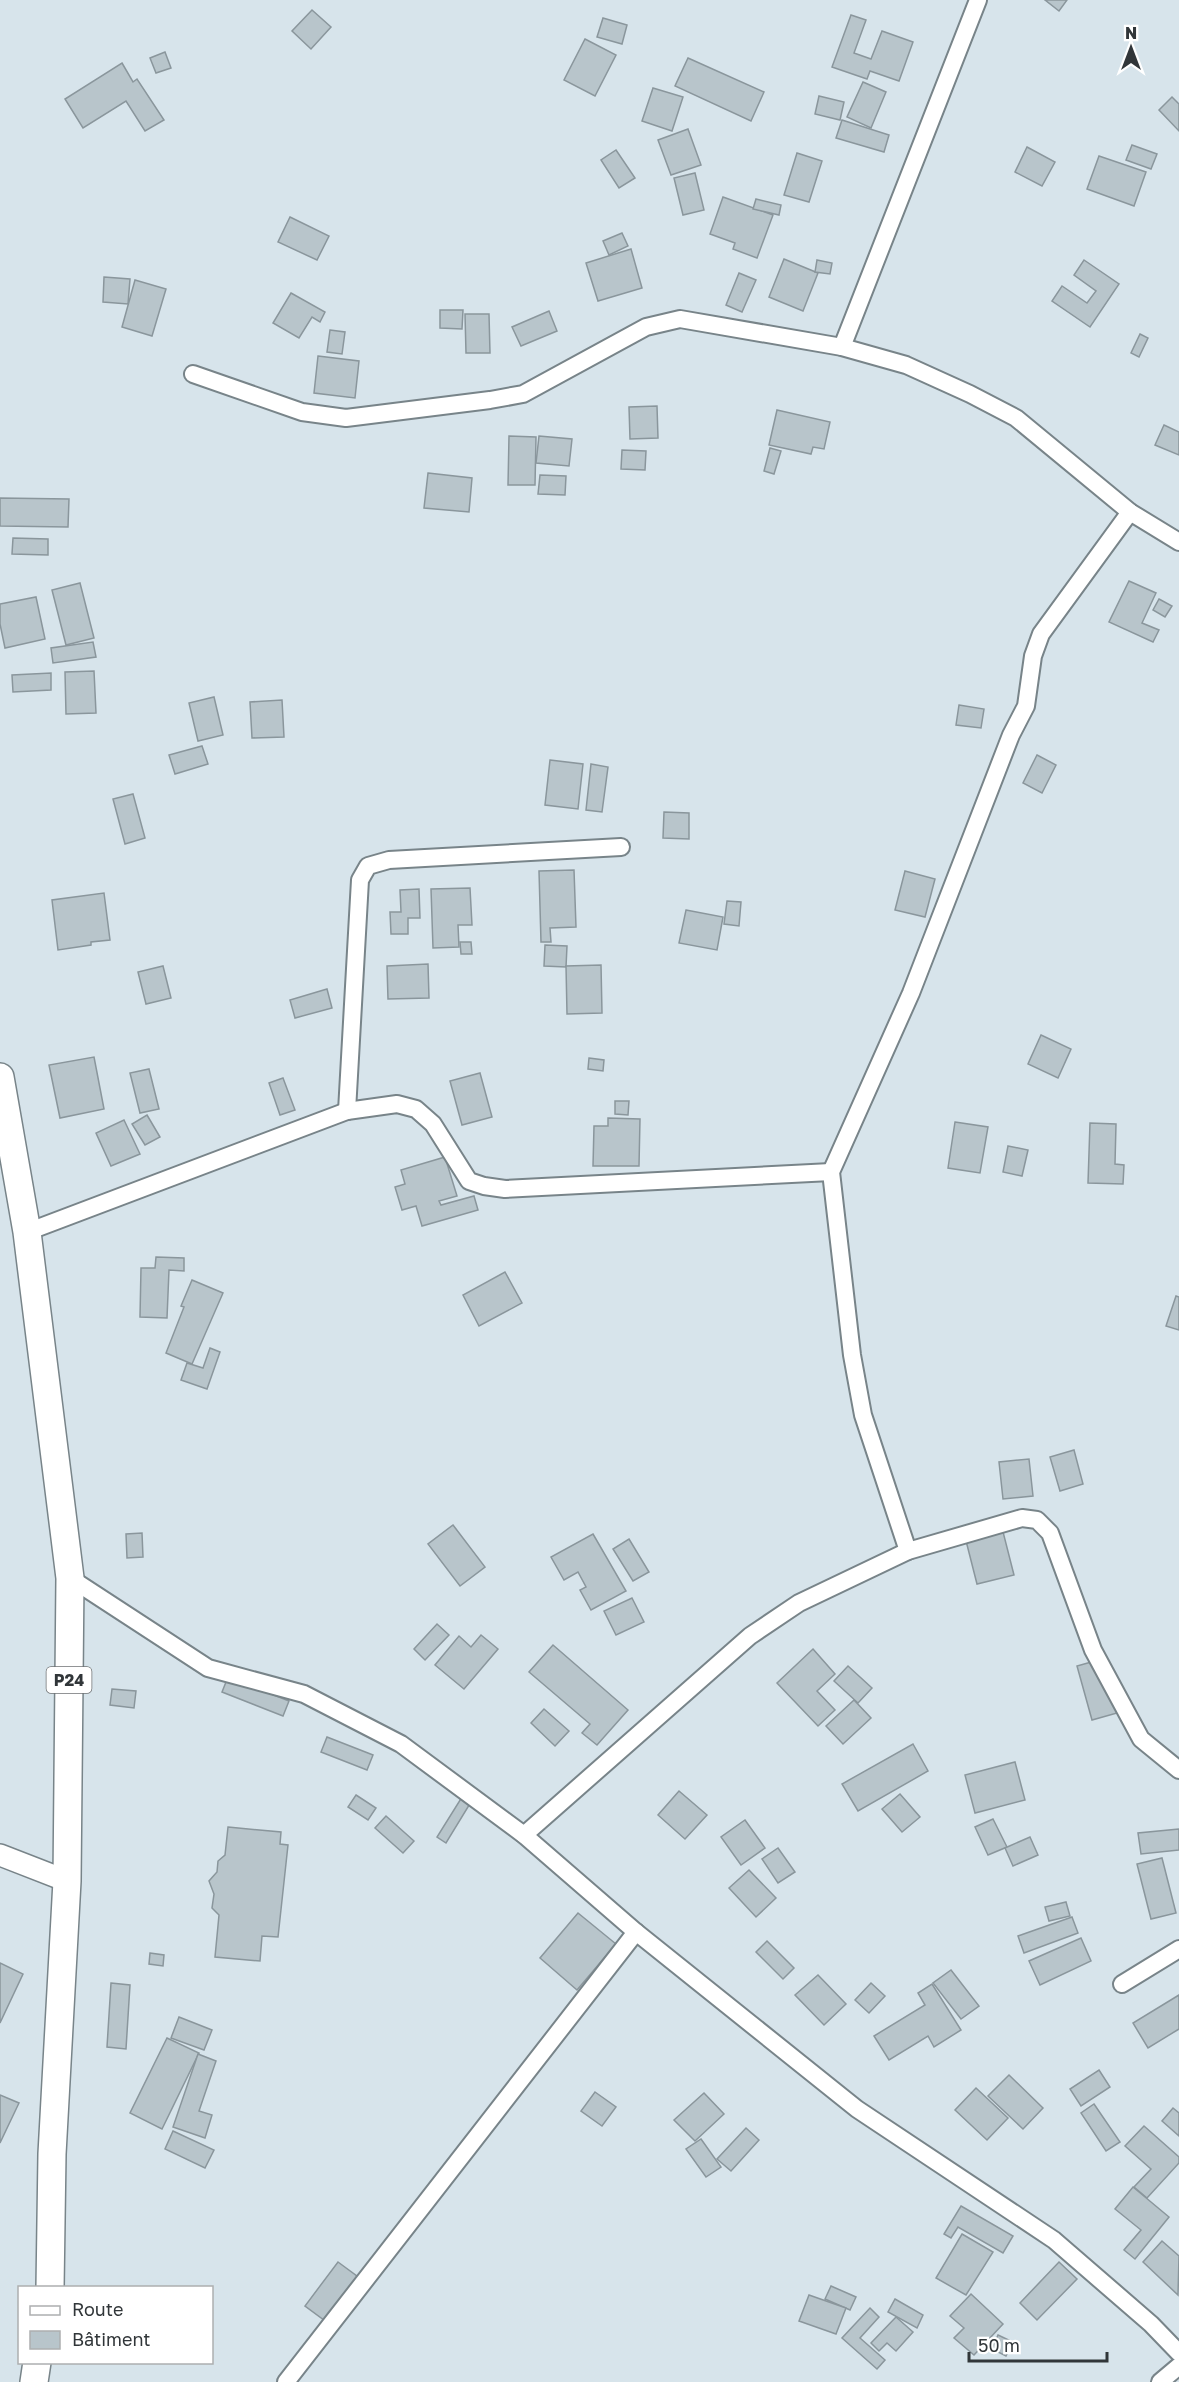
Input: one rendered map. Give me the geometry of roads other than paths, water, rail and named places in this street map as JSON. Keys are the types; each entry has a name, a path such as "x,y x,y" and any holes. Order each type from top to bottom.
{"main road":[{"name":"P24","path":"0,1077 27,1232 70,1578 67,1881 52,2154 50,2286"},
{"path":"34,2382 37,2364"}],"street":[{"path":"842,347 978,0"},
{"path":"193,374 302,412 346,418 523,394 646,327 680,319 842,347 906,365 1016,418 1130,512 1179,542"},
{"path":"908,1551 863,1415 852,1355 831,1172 911,993 1011,735 1026,706 1033,656 1041,634 1130,512"},
{"path":"347,1111 360,880 368,866 389,860 621,847"},
{"path":"27,1232 347,1111 397,1104 416,1109 433,1124 469,1181 505,1189 831,1172"},
{"path":"524,1835 750,1636 799,1603 908,1551 1022,1518 1037,1520 1050,1533 1093,1650 1136,1729 1142,1739 1179,1770"},
{"path":"70,1578 208,1668 304,1694 401,1744 524,1835 636,1932 857,2109 1054,2240 1151,2324 1179,2353"},
{"path":"0,1855 67,1881"},
{"path":"286,2382 636,1932"},
{"path":"1122,1984 1179,1949"},
{"path":"1161,2382 1179,2366"}]}
